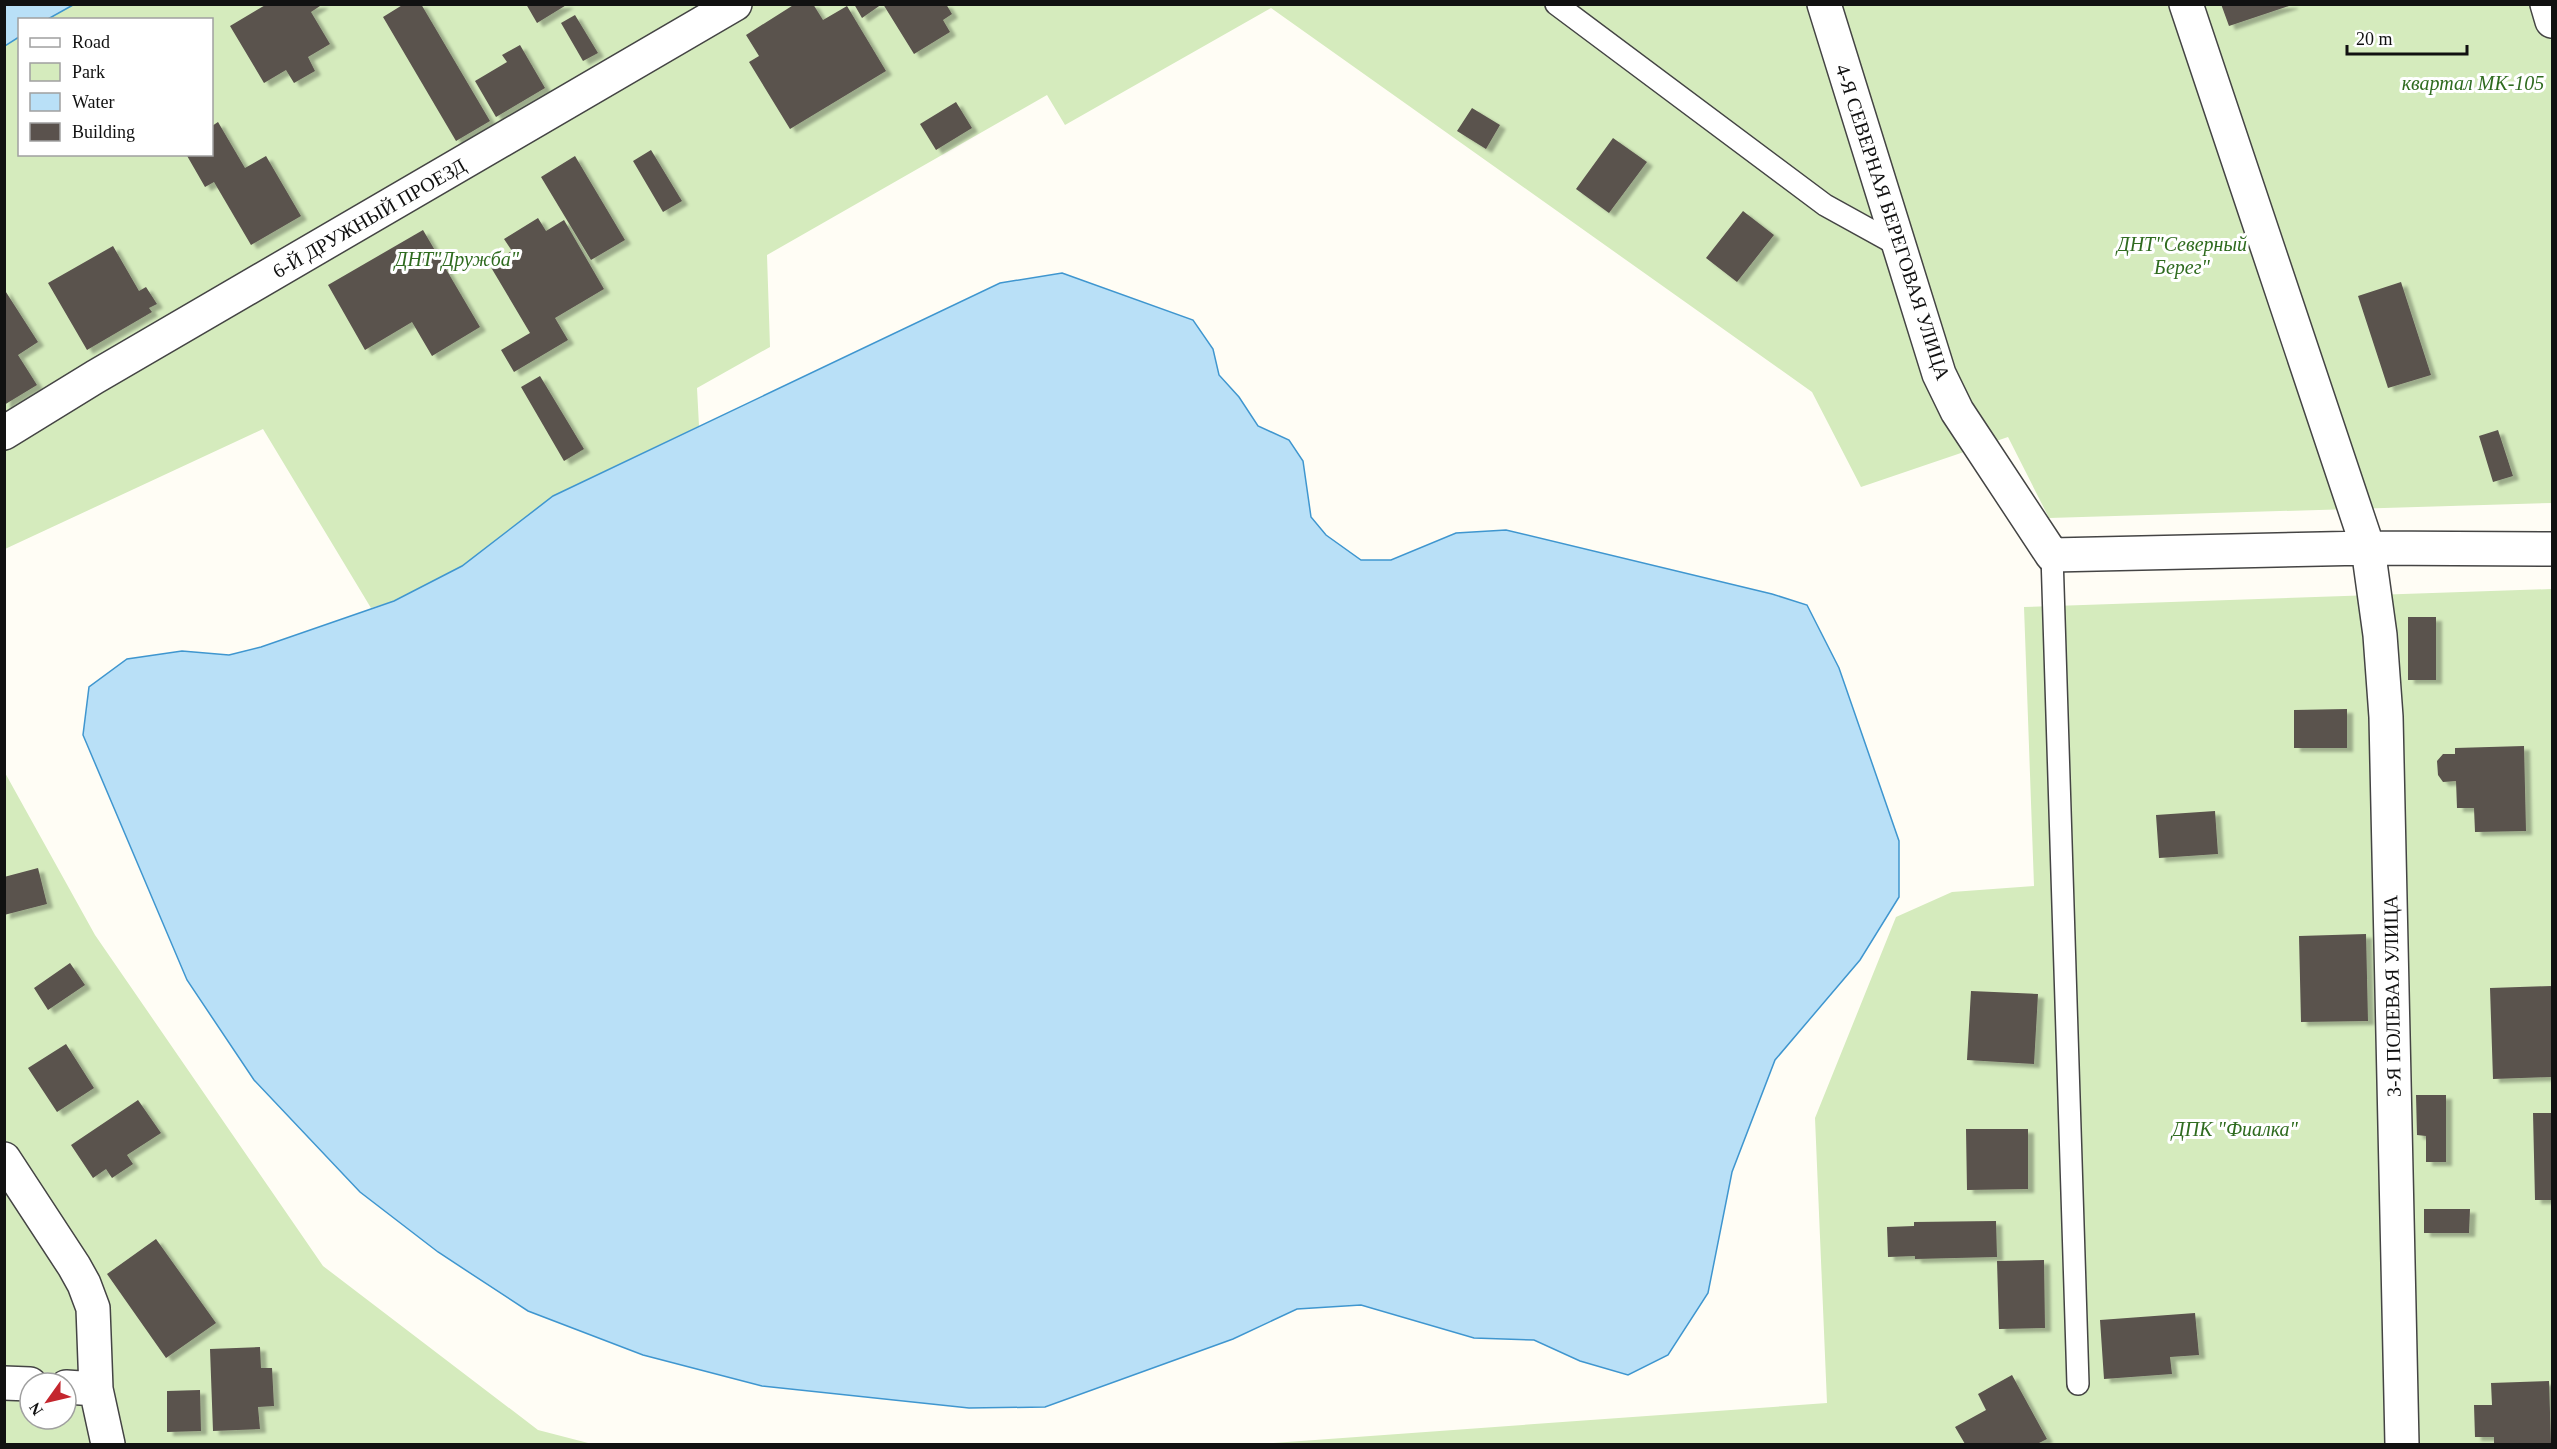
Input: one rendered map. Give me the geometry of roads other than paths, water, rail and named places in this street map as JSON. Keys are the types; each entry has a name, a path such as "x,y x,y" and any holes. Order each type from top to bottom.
{"street":[{"name":"6-Й ДРУЖНЫЙ ПРОЕЗД","path":"4,433 126,359 735,4"},
{"name":"4-Я СЕВЕРНАЯ БЕРЕГОВАЯ УЛИЦА","path":"1824,4 1940,374 1957,411 2052,555"},
{"name":"3-Я ПОЛЕВАЯ УЛИЦА","path":"2187,4 2368,548 2380,635 2386,717 2402,1444"},
{"path":"2547,4 2553,21"},
{"path":"2052,555 2368,548 2553,549"},
{"path":"4,1160 84,1284 93,1308 81,1388 108,1444"}],"lane":[{"path":"1556,4 1825,205 1901,247"},
{"path":"2052,555 2078,1384"}],"water":[{"path":"5,4 73,4 50,18 18,18 18,38 5,46"},
{"path":"1062,273 1193,320 1213,349 1219,375 1239,397 1258,426 1289,440 1303,461 1311,517 1326,535 1361,560 1391,560 1456,533 1506,530 1772,594 1807,605 1839,668 1899,841 1899,897 1860,960 1775,1060 1732,1172 1708,1293 1668,1355 1628,1375 1580,1361 1534,1340 1474,1338 1361,1305 1297,1309 1233,1339 1045,1407 969,1408 762,1386 643,1355 528,1311 438,1252 360,1192 254,1080 187,980 83,735 89,687 127,659 182,651 229,655 261,647 394,601 462,566 553,496 1000,283"}],"park label":[{"name":"квартал МК-105","path":"2473,83"},
{"name":"ДНТ\"Северный Берег\"","path":"2182,256"},
{"name":"ДНТ\"Дружба\"","path":"457,259"},
{"name":"ДПК \"Фиалка\"","path":"2235,1129"}]}
